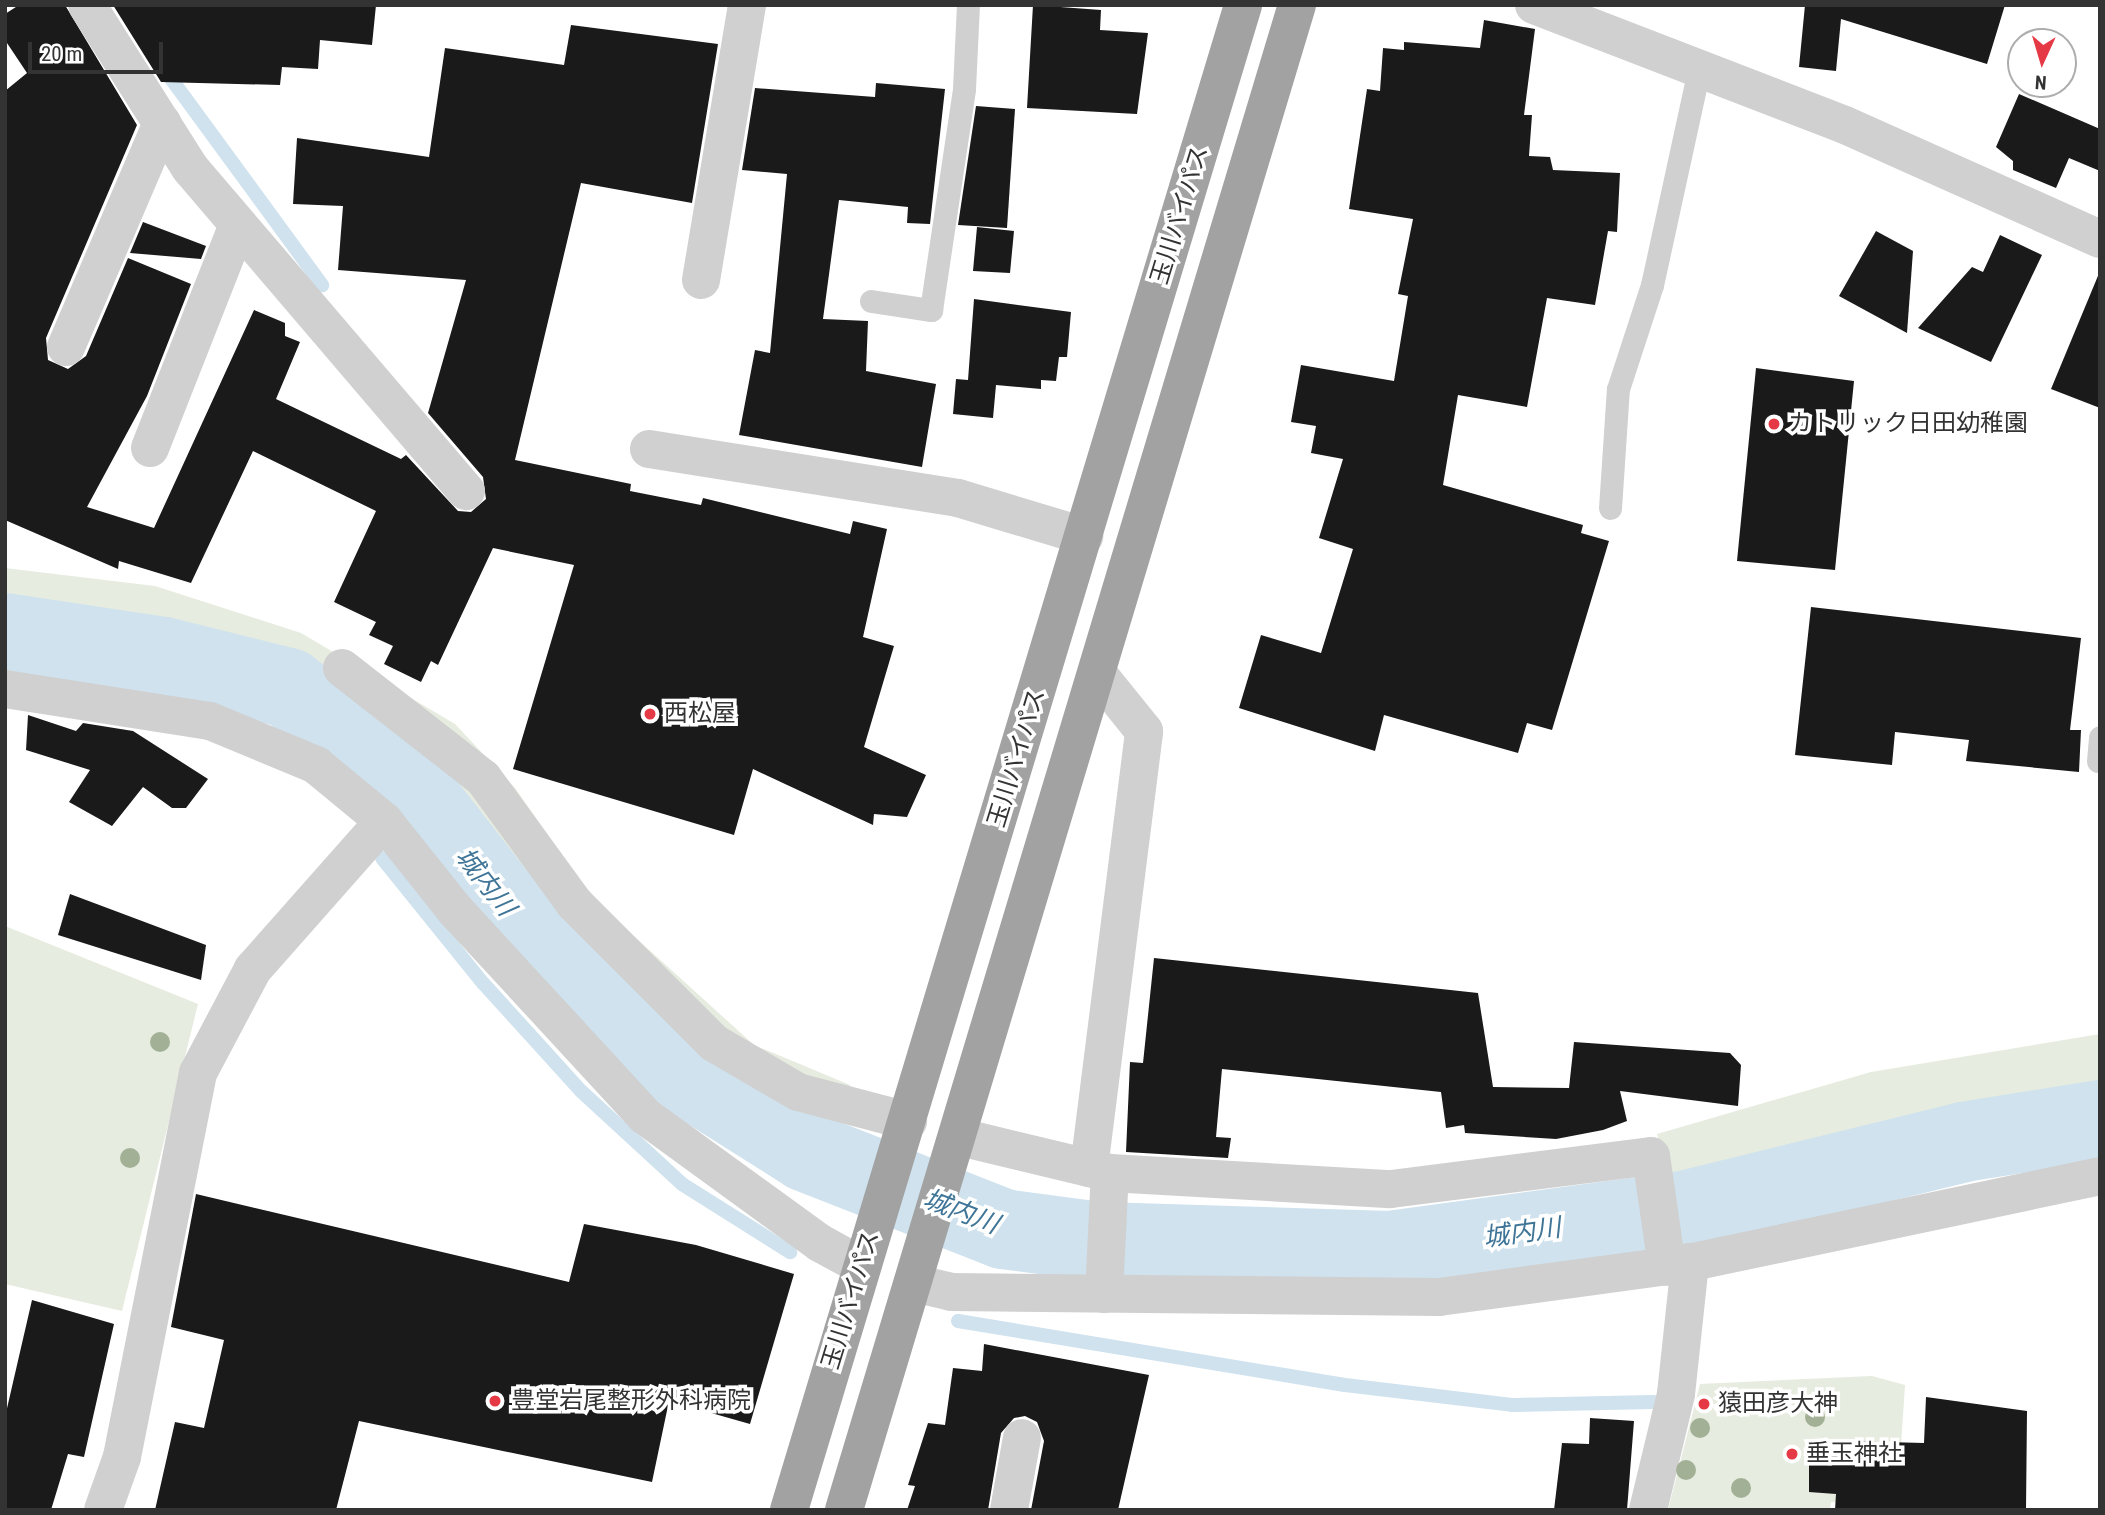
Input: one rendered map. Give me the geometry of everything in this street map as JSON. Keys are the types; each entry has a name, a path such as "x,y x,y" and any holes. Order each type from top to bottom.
{"highway":[{"name":"玉川バイパス","path":"789,1510 1243,5"},
{"path":"844,1510 956,1149 1297,5"}],"street":[{"path":"87,5 162,123 237,227 466,491"},
{"path":"701,280 747,5"},
{"path":"1534,5 1845,125 2100,239"},
{"path":"66,348 162,123"},
{"path":"150,448 237,227"},
{"path":"649,449 958,498 1084,536"},
{"path":"342,668 483,778 574,903 714,1044 798,1091 906,1127"},
{"path":"1098,674 1144,731 1100,1170 1104,1294"},
{"path":"5,689 210,721 316,765 384,821 455,910 645,1115 820,1243 865,1253"},
{"path":"103,1510 121,1457 198,1073 253,969 384,821"},
{"path":"956,1149 1100,1170 1391,1189 1651,1156 1679,1265 1676,1394 1648,1510"},
{"path":"917,1271 951,1292 1439,1297 1679,1265 2100,1176"},
{"path":"1009,1510 1022,1438"}],"lane":[{"path":"871,301 931,310 964,89 968,5"},
{"path":"1610,508 1618,389 1652,285 1699,69"},
{"path":"2098,761 2100,737"}],"shaded area":[{"path":"5,568 155,586 301,633 455,724 515,788 592,898 754,1045 850,1085 832,1138 700,1055 549,926 464,798 316,688 186,643 5,611"},
{"path":"5,926 198,1004 122,1311 5,1284"},
{"path":"2100,1034 2100,1099 1902,1129 1669,1181 1657,1134 1871,1072"},
{"name":"垂玉神社","path":"1872,1376 1905,1385 1897,1506 1831,1502 1830,1510 1668,1510 1700,1384"}],"building":[{"path":"19,5 65,5 137,125 46,338 48,360 68,369 86,356 128,258 191,284 147,396 87,507 154,528 254,310 285,323 285,336 300,342 276,399 401,459 406,455 458,511 471,512 486,499 483,477 428,413 466,280 338,270 343,206 293,204 297,138 429,157 445,48 564,65 571,25 718,44 692,203 581,183 515,460 631,484 630,491 701,505 703,498 850,534 853,521 887,529 863,637 894,646 864,747 926,775 907,817 874,814 873,825 753,769 734,835 513,769 574,565 493,548 438,665 431,661 421,682 384,664 393,646 369,635 376,622 334,602 376,511 253,451 191,583 119,561 118,569 5,520 5,91 27,73 5,40 5,14"},
{"path":"113,5 376,5 372,45 320,40 318,69 282,67 280,85 161,82"},
{"path":"1033,5 1101,10 1100,30 1148,33 1137,114 1027,108"},
{"path":"1805,5 2005,5 1987,64 1841,19 1836,71 1799,67"},
{"path":"1484,20 1535,29 1524,115 1532,115 1529,156 1550,157 1553,170 1620,173 1617,232 1608,231 1595,305 1547,298 1527,407 1458,395 1443,485 1583,525 1581,533 1609,541 1552,730 1527,723 1518,753 1384,715 1375,751 1239,708 1261,635 1321,653 1353,549 1319,538 1343,459 1311,453 1316,426 1291,422 1301,365 1394,381 1408,296 1398,294 1413,219 1349,209 1367,89 1380,91 1383,48 1404,50 1404,42 1480,48"},
{"path":"876,83 945,89 930,224 907,223 908,207 839,200 823,319 868,321 866,371 936,384 922,467 739,435 755,350 770,353 787,174 742,170 755,88 875,97"},
{"path":"2017,98 2028,98 2100,129 2100,171 2069,158 2056,188 2013,170 2013,161 1996,147"},
{"path":"976,106 1015,109 1007,228 958,225"},
{"path":"143,222 206,246 201,259 130,253"},
{"path":"977,227 1014,231 1010,273 973,271"},
{"path":"1876,231 1913,251 1907,333 1839,296"},
{"path":"2000,235 2042,255 1991,362 1918,328 1972,267 1983,272"},
{"path":"2100,271 2100,408 2051,389"},
{"path":"974,299 1071,312 1067,357 1059,357 1056,381 1041,380 1041,389 996,385 993,418 953,414 956,379 968,380"},
{"path":"1756,368 1854,381 1835,570 1737,561"},
{"path":"1811,607 2081,638 2070,730 2081,730 2079,772 1966,761 1969,740 1895,732 1892,765 1795,755"},
{"path":"28,715 76,731 83,723 133,731 208,779 186,808 172,808 143,787 112,826 69,802 90,770 26,750"},
{"path":"70,894 206,945 201,980 58,935"},
{"path":"1154,958 1478,993 1493,1087 1569,1088 1574,1042 1730,1053 1741,1065 1738,1106 1620,1091 1627,1121 1603,1130 1556,1139 1465,1133 1464,1125 1446,1128 1441,1092 1222,1069 1216,1137 1231,1138 1228,1158 1126,1152 1130,1062 1143,1063"},
{"path":"196,1194 569,1282 584,1224 696,1245 794,1274 750,1424 669,1401 652,1482 359,1421 336,1510 155,1510 175,1422 204,1428 224,1340 171,1327"},
{"path":"32,1300 114,1324 84,1457 68,1454 51,1510 5,1510 5,1417"},
{"path":"984,1344 1149,1375 1118,1510 1031,1510 1044,1441 1037,1422 1025,1416 1014,1418 1001,1433 988,1510 907,1510 915,1486 908,1485 928,1423 945,1425 953,1368 982,1371"},
{"path":"1926,1397 2027,1411 2026,1510 1835,1510 1836,1494 1809,1492 1809,1440 1924,1443"},
{"path":"1590,1418 1634,1421 1627,1510 1554,1510 1562,1443 1589,1444"}],"waterway":[{"path":"164,69 322,285"},
{"name":"城内川","path":"5,633 164,657 288,688 400,773 539,951 696,1082 807,1152 1003,1229 1101,1242 1390,1251 1683,1211 1963,1142 2100,1120"},
{"path":"382,858 483,983 581,1091 682,1184 790,1252"},
{"path":"958,1321 1345,1385 1512,1405 1654,1402"}],"place":[{"name":"カトリック日田幼稚園","path":"1774,424"},
{"name":"西松屋","path":"650,714"},
{"name":"豊堂岩尾整形外科病院","path":"495,1401"},
{"name":"猿田彦大神","path":"1704,1404"},
{"name":"垂玉神社","path":"1792,1454"}]}
